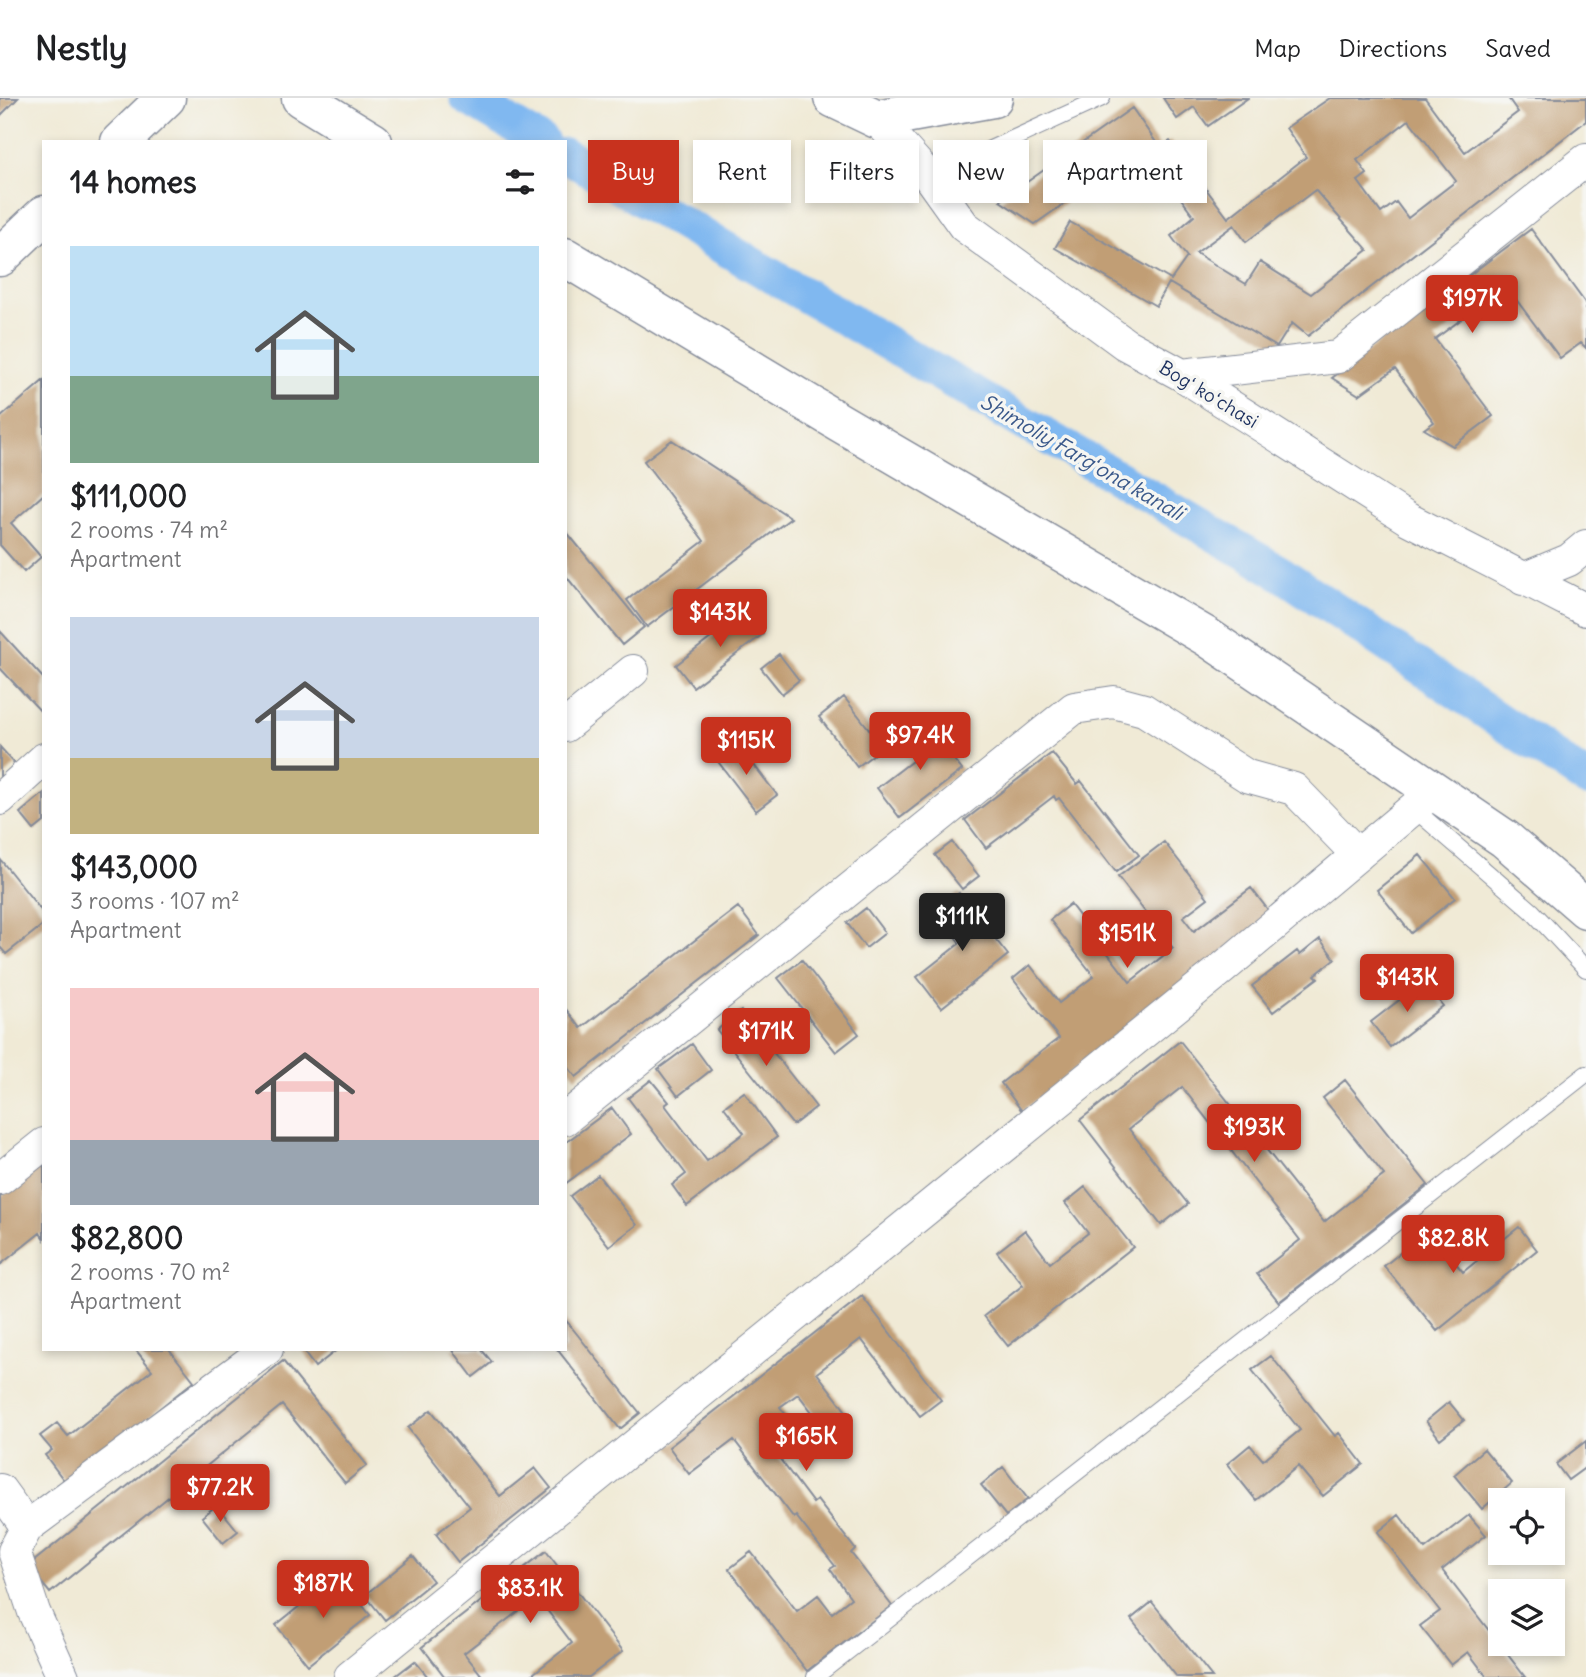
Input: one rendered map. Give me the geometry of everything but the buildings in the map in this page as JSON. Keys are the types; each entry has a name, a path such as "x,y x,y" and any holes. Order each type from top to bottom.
{"street":[{"path":"122,140 166,98"},
{"path":"301,98 370,140"},
{"path":"833,98 877,119 993,98"},
{"name":"Bogʻ koʻchasi","path":"877,119 929,177 964,226 1125,344 1182,375 1408,519 1586,610"},
{"path":"1182,375 1338,357 1586,160"},
{"path":"0,257 42,217"},
{"path":"567,258 851,429 1207,637 1424,800 1505,839 1586,909"},
{"path":"1523,579 1569,560 1586,546"},
{"path":"567,724 633,671"},
{"path":"567,1117 1074,708 1114,702 1144,710 1247,776 1294,789 1357,855"},
{"path":"0,799 42,761"},
{"path":"350,1677 1223,968 1424,800"},
{"path":"0,1179 42,1146"},
{"path":"63,1677 34,1612 14,1551 27,1527 264,1351"},
{"path":"0,1490 27,1527"}],"lane":[{"path":"929,177 1102,98"},
{"path":"1424,800 1586,969"},
{"path":"815,1677 1586,1074"}],"waterway":[{"name":"Shimoliy Fargʻona kanali","path":"467,98 539,140"},
{"name":"Shimoliy Fargʻona kanali","path":"567,156 1279,572 1586,779"}]}
